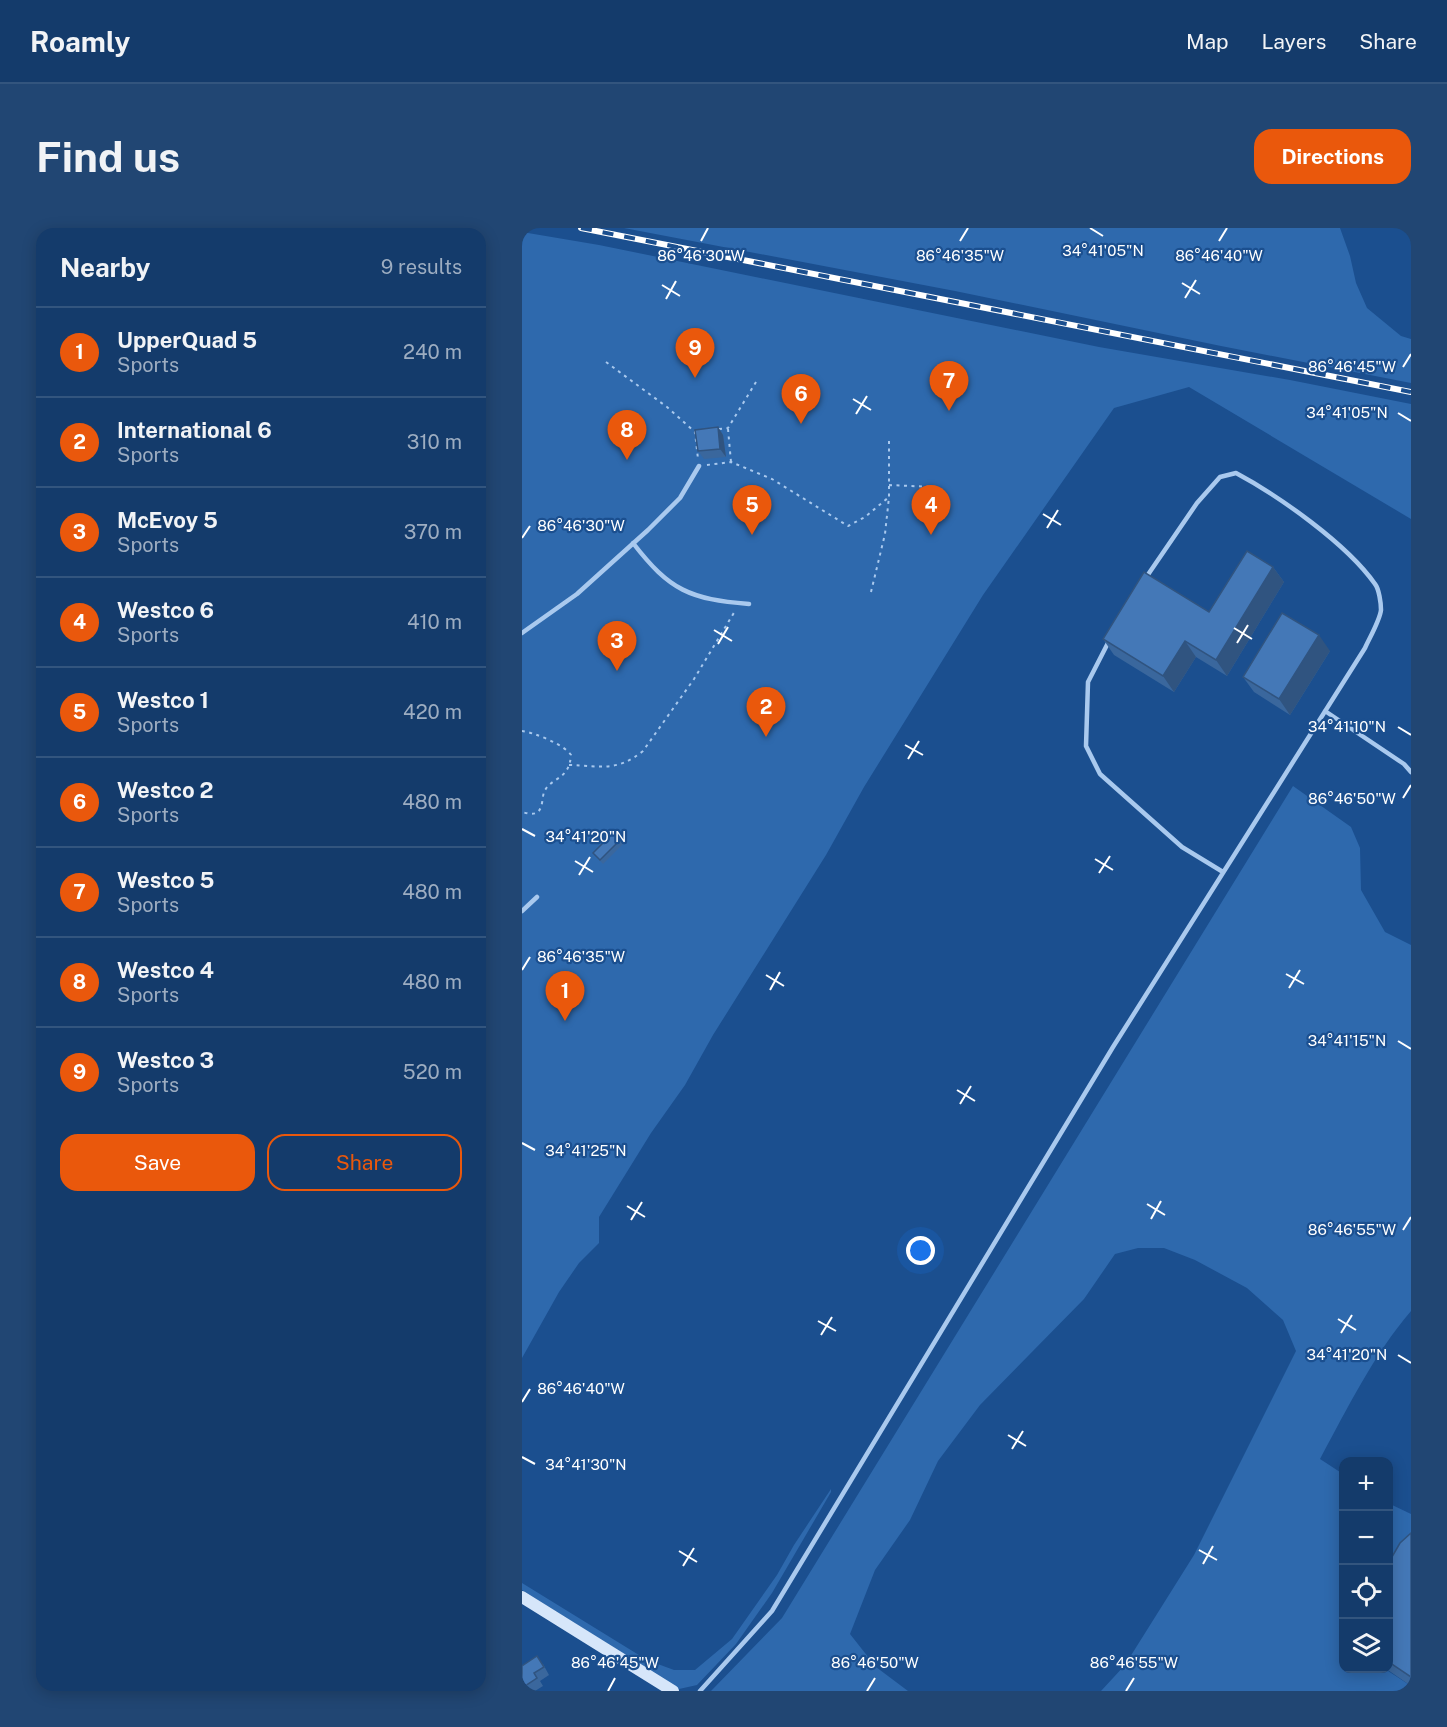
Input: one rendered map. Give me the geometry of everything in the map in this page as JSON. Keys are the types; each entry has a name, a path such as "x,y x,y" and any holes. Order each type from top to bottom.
{"street":[{"path":"522,1597 673,1691"}],"lane":[{"path":"522,633 577,594 633,543 680,498 699,466"},
{"path":"700,1691 772,1611 1107,1058 1365,648 1381,611 1377,586 1358,564 1319,529 1236,473 1220,477 1197,503 1138,589"},
{"path":"633,543 651,566 672,584 700,598 749,604"},
{"path":"1110,640 1088,682 1086,746 1100,774 1182,847 1223,872"},
{"path":"1325,711 1411,772"},
{"path":"522,911 537,897"}],"path":[{"path":"606,362 667,407 695,432 699,466 732,462 772,479 848,525 865,517 889,497"},
{"path":"732,462 728,428 756,382"},
{"path":"717,429 728,428"},
{"path":"872,592 885,534 889,497 889,438"},
{"path":"889,485 934,488"},
{"path":"570,765 616,767 632,760 643,751 694,679 740,603"},
{"path":"522,731 530,732 565,747 571,755 570,765 545,791 540,809 536,813 522,812"}],"shaded area":[{"path":"624,228 1340,228 1356,283 1367,308 1401,336 1411,339 1411,383 955,291"},
{"path":"522,232 599,245 1099,347 1290,380 1411,404 1411,519 1189,387 1114,408 983,595 864,787 826,855 713,1035 685,1085 651,1133 599,1217 599,1243 579,1263 559,1292 522,1358"},
{"path":"1293,786 1351,827 1360,848 1361,890 1385,932 1411,945 1411,1311 1373,1364 1320,1459 1339,1471 1339,1673 1391,1673 1411,1686 1411,1691 1101,1691 1125,1665 1194,1555 1296,1351 1283,1320 1247,1288 1195,1260 1164,1248 1138,1248 1115,1254 1084,1299 980,1405 938,1461 910,1520 875,1570 850,1634 876,1667 908,1691 711,1691 782,1618"},
{"path":"831,1489 772,1593 736,1644 697,1685 679,1689 522,1590 522,1583 647,1660 674,1670 695,1670 732,1639 777,1575"},
{"path":"1393,1505 1411,1514 1411,1559 1393,1586"}],"building":[{"path":"718,427 720,449 698,451 695,430"},
{"path":"1247,551 1273,567 1216,660 1185,641 1163,676 1103,639 1144,572 1209,612"},
{"path":"1282,613 1319,635 1279,699 1243,677"},
{"path":"615,831 622,838 600,860 593,853"},
{"path":"1411,1533 1411,1677 1393,1665 1393,1555 1400,1543"},
{"path":"537,1656 544,1667 534,1673 537,1678 522,1688 522,1666"}],"railway":[{"path":"581,228 1411,392"}],"place":[{"name":"Westco 3","path":"695,378"},
{"name":"Westco 5","path":"949,411"},
{"name":"Westco 2","path":"801,424"},
{"name":"Westco 4","path":"627,460"},
{"name":"Westco 1","path":"752,535"},
{"name":"Westco 6","path":"931,535"},
{"name":"McEvoy 5","path":"617,671"},
{"name":"International 6","path":"766,737"},
{"name":"UpperQuad 5","path":"565,1021"}]}
